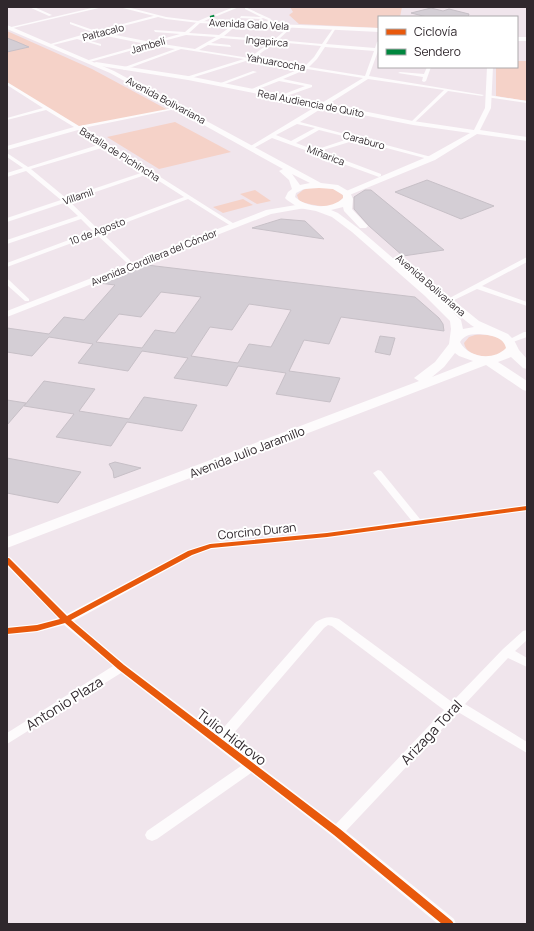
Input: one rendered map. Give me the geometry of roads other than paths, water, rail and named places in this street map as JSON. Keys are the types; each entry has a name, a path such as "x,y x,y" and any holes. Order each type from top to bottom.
{"main road":[{"name":"Avenida Galo Vela","path":"121,7 157,16 200,21 378,30"},
{"name":"Avenida Galo Vela","path":"128,7 163,16 200,21 378,30"},
{"name":"Avenida Bolivariana","path":"8,29 93,62 252,147 319,185 345,194"},
{"name":"Avenida Bolivariana","path":"8,29 93,68 288,174 295,183 292,201 302,206 316,208 335,215 355,230 429,294 455,320 457,329 455,342"},
{"name":"Real Audiencia de Quito","path":"93,62 413,123 527,140"},
{"name":"Real Audiencia de Quito","path":"112,72 125,68 188,78 404,124 471,132"},
{"path":"345,194 428,157 471,132 481,108 490,68"},
{"path":"345,194 379,175 428,157"},
{"name":"Avenida Bolivariana","path":"293,192 319,185"},
{"name":"Avenida Cordillera del Cóndor","path":"7,314 230,224 282,201 293,192"},
{"name":"Avenida Bolivariana","path":"316,208 337,206 342,204 345,194"},
{"name":"Avenida Bolivariana","path":"345,194 347,209 350,214 475,323 491,332 505,337 527,366"},
{"name":"Avenida Cordillera del Cóndor","path":"7,307 230,224 269,212 302,206"},
{"name":"Avenida Bolivariana","path":"455,342 464,332 477,330 491,332"},
{"path":"455,342 462,353 486,360 527,388"},
{"name":"Avenida Julio Jaramillo","path":"7,535 407,384 429,374 442,363 455,342"},
{"path":"486,360 504,357 509,353 511,345"},
{"name":"Avenida Julio Jaramillo","path":"7,543 486,360"}],"street":[{"path":"31,7 50,15"},
{"path":"8,29 101,7"},
{"path":"216,15 237,7"},
{"path":"244,7 252,7"},
{"path":"244,7 270,20 268,24"},
{"name":"Paltacalo","path":"49,45 157,16"},
{"path":"200,21 210,17"},
{"path":"241,17 264,18"},
{"name":"Jambelí","path":"93,62 185,34 200,21"},
{"name":"Yahuarcocha","path":"71,23 98,33 153,44 252,58 366,78 447,90 484,93 527,102"},
{"path":"196,50 221,36 236,24"},
{"path":"188,78 252,58 275,41 291,26"},
{"path":"249,91 306,68 324,46 334,28"},
{"name":"Ingapirca","path":"156,30 185,34 378,50"},
{"path":"78,38 100,45"},
{"path":"208,44 230,46"},
{"path":"125,68 182,48"},
{"path":"252,147 296,122 366,78 378,50"},
{"path":"422,86 428,68"},
{"path":"220,84 255,72"},
{"path":"400,73 426,76"},
{"path":"278,80 310,86 281,97"},
{"name":"Batalla de Pichincha","path":"7,83 230,224"},
{"path":"7,92 17,90"},
{"path":"413,123 447,90"},
{"path":"7,119 48,108"},
{"path":"7,148 78,128 170,109"},
{"name":"Caraburo","path":"296,122 428,157"},
{"path":"293,142 319,128"},
{"name":"Miñarica","path":"272,136 293,142 379,175"},
{"path":"316,152 356,138"},
{"path":"7,175 105,145"},
{"path":"7,156 28,169 66,201 128,261"},
{"name":"Villamil","path":"7,220 149,172"},
{"name":"10 de Agosto","path":"7,265 188,197"},
{"path":"7,242 81,217"},
{"path":"448,301 527,259"},
{"path":"7,281 27,300"},
{"path":"476,286 527,304"},
{"path":"511,345 527,334"},
{"path":"378,473 418,523"},
{"name":"Corcino Duran","path":"7,632 37,628 66,620 190,553 210,546 328,535 527,508"},
{"name":"Tulio Hidrovo","path":"7,560 66,620 121,667 337,832 449,924"},
{"path":"218,742 320,625 327,621 335,622 454,707 527,748"},
{"name":"Arizaga Toral","path":"337,832 454,707 507,652 527,634"},
{"path":"507,652 527,664"},
{"name":"Antonio Plaza","path":"7,739 121,667"},
{"path":"152,835 250,766"}]}
